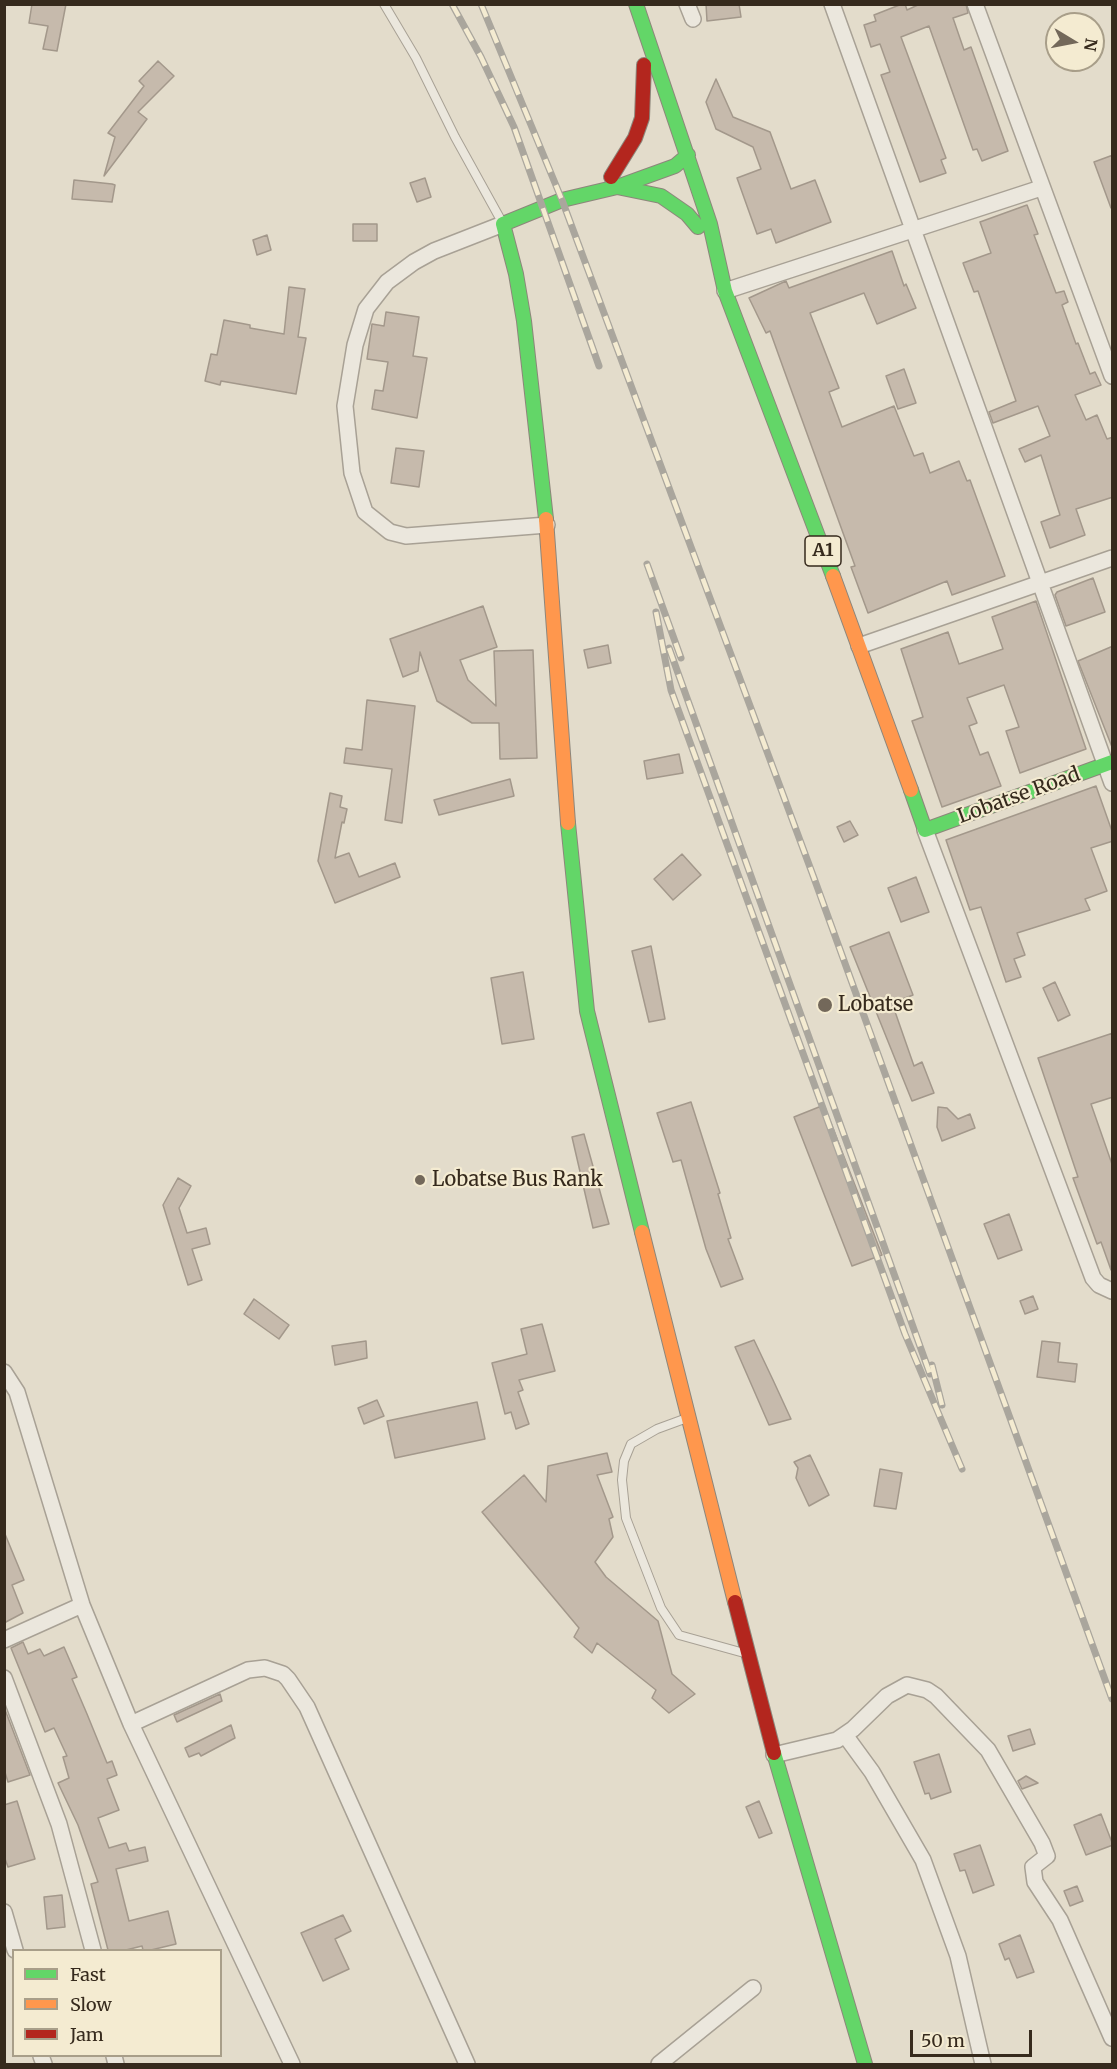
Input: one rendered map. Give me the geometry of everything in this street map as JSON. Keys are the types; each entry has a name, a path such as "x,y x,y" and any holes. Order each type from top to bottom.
{"main road":[{"path":"628,4 660,121"},
{"name":"A1","path":"636,4 710,224 725,291 926,830"},
{"path":"614,182 642,118 644,65"},
{"path":"688,155 562,200 503,224 516,274 524,321 547,525 567,813 585,995 688,1418 774,1755 865,2064"},
{"name":"A1","path":"673,160 698,227 720,273"},
{"path":"614,182 662,196 687,214 698,227"},
{"name":"Lobatse Road","path":"926,830 1109,763"}],"street":[{"path":"687,4 693,20"},
{"path":"975,4 1041,188 1113,376"},
{"path":"835,5 912,230 1039,584 1109,763 1113,783"},
{"path":"725,291 1041,188"},
{"path":"503,224 434,251 414,262 387,282 366,309 354,345 345,405 352,473 365,512 378,524 398,534 406,536 547,525"},
{"path":"859,646 1113,558"},
{"path":"926,830 1093,1278 1099,1285 1113,1291"},
{"path":"4,1372 17,1392 82,1605 131,1724 292,2064"},
{"path":"4,1640 82,1605"},
{"path":"131,1724 248,1670 265,1668 283,1674 288,1679 307,1707 322,1739 467,2064"},
{"path":"4,1678 59,1824 93,1949"},
{"path":"774,1755 837,1740 886,1696 907,1685 927,1690 936,1696 977,1736 997,1764 1042,1843 1047,1856 1033,1868 1035,1882 1060,1920 1113,2038"},
{"path":"844,1736 872,1772 923,1860 958,1956 983,2064"},
{"path":"4,1912 15,1949"},
{"path":"659,2064 753,1988"}],"lane":[{"path":"384,4 416,58 455,137 503,224"},
{"path":"688,1418 657,1429 631,1444 624,1461 622,1480 626,1518 661,1608 680,1635 748,1654"}],"building":[{"path":"32,4 66,4 57,51 43,49 48,26 29,23"},
{"path":"706,4 739,4 741,17 707,21"},
{"path":"905,4 907,10 920,4 966,4 968,13 953,18 964,50 971,47 1008,151 982,161 977,149 973,150 929,26 901,37 946,158 941,160 946,173 920,182 881,75 890,72 880,44 871,47 864,25 876,21 874,15"},
{"path":"158,61 174,76 138,112 147,119 104,176 115,137 108,133 144,86 139,81"},
{"path":"716,79 733,117 770,132 791,189 815,180 831,222 776,243 771,229 757,234 737,178 761,169 753,147 716,129 706,102"},
{"path":"1113,155 1113,207 1111,208 1094,162"},
{"path":"425,178 431,197 417,202 410,183"},
{"path":"74,180 115,185 112,202 72,199"},
{"path":"1027,205 1038,234 1034,235 1056,293 1064,291 1068,302 1062,305 1076,344 1078,343 1090,374 1095,372 1101,385 1075,395 1086,420 1097,415 1107,439 1113,437 1113,497 1076,509 1085,535 1050,548 1041,522 1060,515 1041,455 1025,462 1019,449 1050,436 1038,406 993,423 989,412 1016,401 978,291 974,292 963,263 991,253 980,222"},
{"path":"353,224 377,224 377,241 353,241"},
{"path":"267,235 271,250 257,255 253,240"},
{"path":"892,251 904,286 906,284 916,308 877,324 864,293 810,313 839,388 829,392 842,427 894,406 914,456 923,453 930,473 959,461 967,481 970,480 1005,576 952,595 947,581 868,613 851,567 855,566 770,331 766,333 749,298 786,281 789,288"},
{"path":"289,287 305,289 298,337 306,338 296,394 221,381 220,385 205,381 211,354 217,355 224,320 250,325 250,328 284,334"},
{"path":"386,312 419,317 413,356 427,358 417,418 372,409 375,390 383,391 388,362 367,359 372,324 384,326"},
{"path":"904,369 916,403 898,409 886,376"},
{"path":"396,448 424,451 419,487 391,483"},
{"path":"1093,578 1105,612 1066,626 1055,595 1057,592"},
{"path":"1036,601 1086,749 1020,773 1006,731 1019,727 1004,685 967,698 977,723 969,726 980,755 988,752 1001,786 942,807 912,721 923,717 901,649 948,632 959,664 1003,649 992,617"},
{"path":"483,606 497,647 460,660 468,680 496,706 494,651 533,650 537,758 500,759 499,723 472,723 437,701 420,652 418,671 403,677 390,639"},
{"path":"608,645 611,663 588,668 584,650"},
{"path":"1113,646 1113,747 1112,747 1078,661"},
{"path":"367,700 415,706 402,823 385,820 392,769 344,763 346,748 362,750"},
{"path":"679,754 683,773 647,779 644,761"},
{"path":"510,779 514,796 439,815 434,800"},
{"path":"1096,786 1113,834 1113,841 1091,848 1107,891 1085,899 1090,910 1017,933 1025,955 1014,959 1021,977 1006,982 981,907 970,910 946,840"},
{"path":"330,793 342,796 340,807 347,809 335,858 349,853 359,877 395,863 400,877 335,903 318,861"},
{"path":"850,821 858,835 844,842 837,827"},
{"path":"682,854 701,875 673,900 654,879"},
{"path":"916,877 929,912 901,922 888,888"},
{"path":"889,932 913,995 892,1003 914,1066 922,1062 934,1093 912,1101 850,947"},
{"path":"651,946 665,1019 649,1022 632,951"},
{"path":"523,972 534,1039 502,1044 491,978"},
{"path":"1055,982 1070,1015 1058,1021 1043,988"},
{"path":"1113,1033 1113,1097 1091,1104 1113,1167 1111,1270 1101,1242 1097,1244 1073,1178 1078,1177 1038,1058"},
{"path":"691,1102 720,1193 718,1194 731,1238 728,1239 743,1279 721,1287 706,1249 681,1160 673,1162 657,1113"},
{"path":"824,1105 882,1255 852,1266 794,1117"},
{"path":"938,1107 947,1108 958,1119 970,1114 975,1128 942,1141 937,1127"},
{"path":"584,1134 609,1224 593,1228 572,1137"},
{"path":"178,1178 191,1186 179,1208 187,1233 206,1228 210,1244 192,1249 202,1280 188,1285 163,1205"},
{"path":"1009,1214 1022,1250 998,1259 984,1224"},
{"path":"1033,1296 1038,1309 1025,1314 1020,1301"},
{"path":"254,1299 289,1325 279,1339 244,1314"},
{"path":"542,1324 555,1371 519,1380 523,1390 518,1392 529,1424 516,1429 511,1412 505,1414 492,1363 527,1354 521,1329"},
{"path":"754,1340 791,1419 769,1425 735,1347"},
{"path":"366,1341 367,1358 335,1365 332,1346"},
{"path":"1042,1341 1060,1343 1058,1362 1077,1364 1075,1382 1037,1377"},
{"path":"377,1400 384,1416 364,1424 358,1408"},
{"path":"477,1402 485,1439 395,1458 387,1421"},
{"path":"607,1453 612,1472 597,1475 613,1517 609,1519 613,1537 595,1562 606,1577 658,1621 672,1674 695,1694 669,1713 652,1698 656,1690 597,1643 592,1653 574,1637 579,1628 482,1512 524,1475 546,1502 548,1466"},
{"path":"810,1455 829,1495 809,1506 796,1478 798,1468 794,1462"},
{"path":"880,1469 902,1473 896,1509 874,1506"},
{"path":"5,1534 24,1580 12,1585 23,1613 4,1623"},
{"path":"23,1642 28,1654 40,1649 44,1656 64,1647 77,1677 72,1679 107,1763 112,1761 117,1775 107,1779 119,1810 98,1818 109,1848 126,1843 129,1851 145,1847 148,1861 116,1869 129,1921 168,1911 176,1944 155,1949 143,1949 142,1946 130,1949 108,1949 91,1884 98,1882 78,1825 58,1783 69,1778 63,1757 67,1756 54,1728 45,1732 11,1648"},
{"path":"220,1694 222,1701 177,1722 174,1715"},
{"path":"4,1707 30,1775 8,1782 4,1769"},
{"path":"231,1725 235,1738 201,1756 199,1753 189,1757 185,1748"},
{"path":"1030,1729 1035,1744 1013,1751 1008,1736"},
{"path":"939,1754 951,1792 931,1799 929,1793 925,1794 914,1762"},
{"path":"1026,1776 1038,1783 1022,1789 1018,1781"},
{"path":"17,1801 35,1859 8,1867 4,1856 4,1805"},
{"path":"759,1801 772,1833 759,1838 746,1807"},
{"path":"1101,1814 1113,1845 1086,1855 1074,1825"},
{"path":"980,1845 994,1885 973,1893 965,1870 960,1871 954,1854"},
{"path":"1077,1886 1083,1901 1070,1906 1064,1891"},
{"path":"62,1895 65,1927 47,1929 44,1897"},
{"path":"343,1915 351,1931 335,1939 349,1969 323,1981 301,1933"},
{"path":"1020,1935 1034,1972 1017,1978 1009,1958 1005,1960 999,1944"}],"railway":[{"path":"452,4 481,57 514,127 599,366"},
{"path":"481,4 562,200 814,878 1112,1699"},
{"path":"647,564 681,658"},
{"path":"656,612 671,690 905,1334 962,1469"},
{"path":"669,648 930,1374"},
{"path":"932,1365 942,1405"}],"traffic: fast":[{"path":"636,4 710,224 725,291 833,576"},
{"path":"546,519 524,321 516,274 503,224 562,200 617,187 675,166 688,155"},
{"path":"617,187 661,196 687,214 698,227"},
{"path":"911,790 925,830 1112,762"},
{"path":"568,823 587,1011 642,1232"},
{"path":"774,1753 865,2064"}],"traffic: slow":[{"path":"546,519 568,823"},
{"path":"833,576 911,790"},
{"path":"642,1232 735,1602"}],"traffic: jam":[{"path":"611,177 635,138 642,118 644,65"},
{"path":"735,1602 774,1753"}],"place":[{"name":"Lobatse","path":"825,1005"},
{"name":"Lobatse Bus Rank","path":"420,1180"}]}
